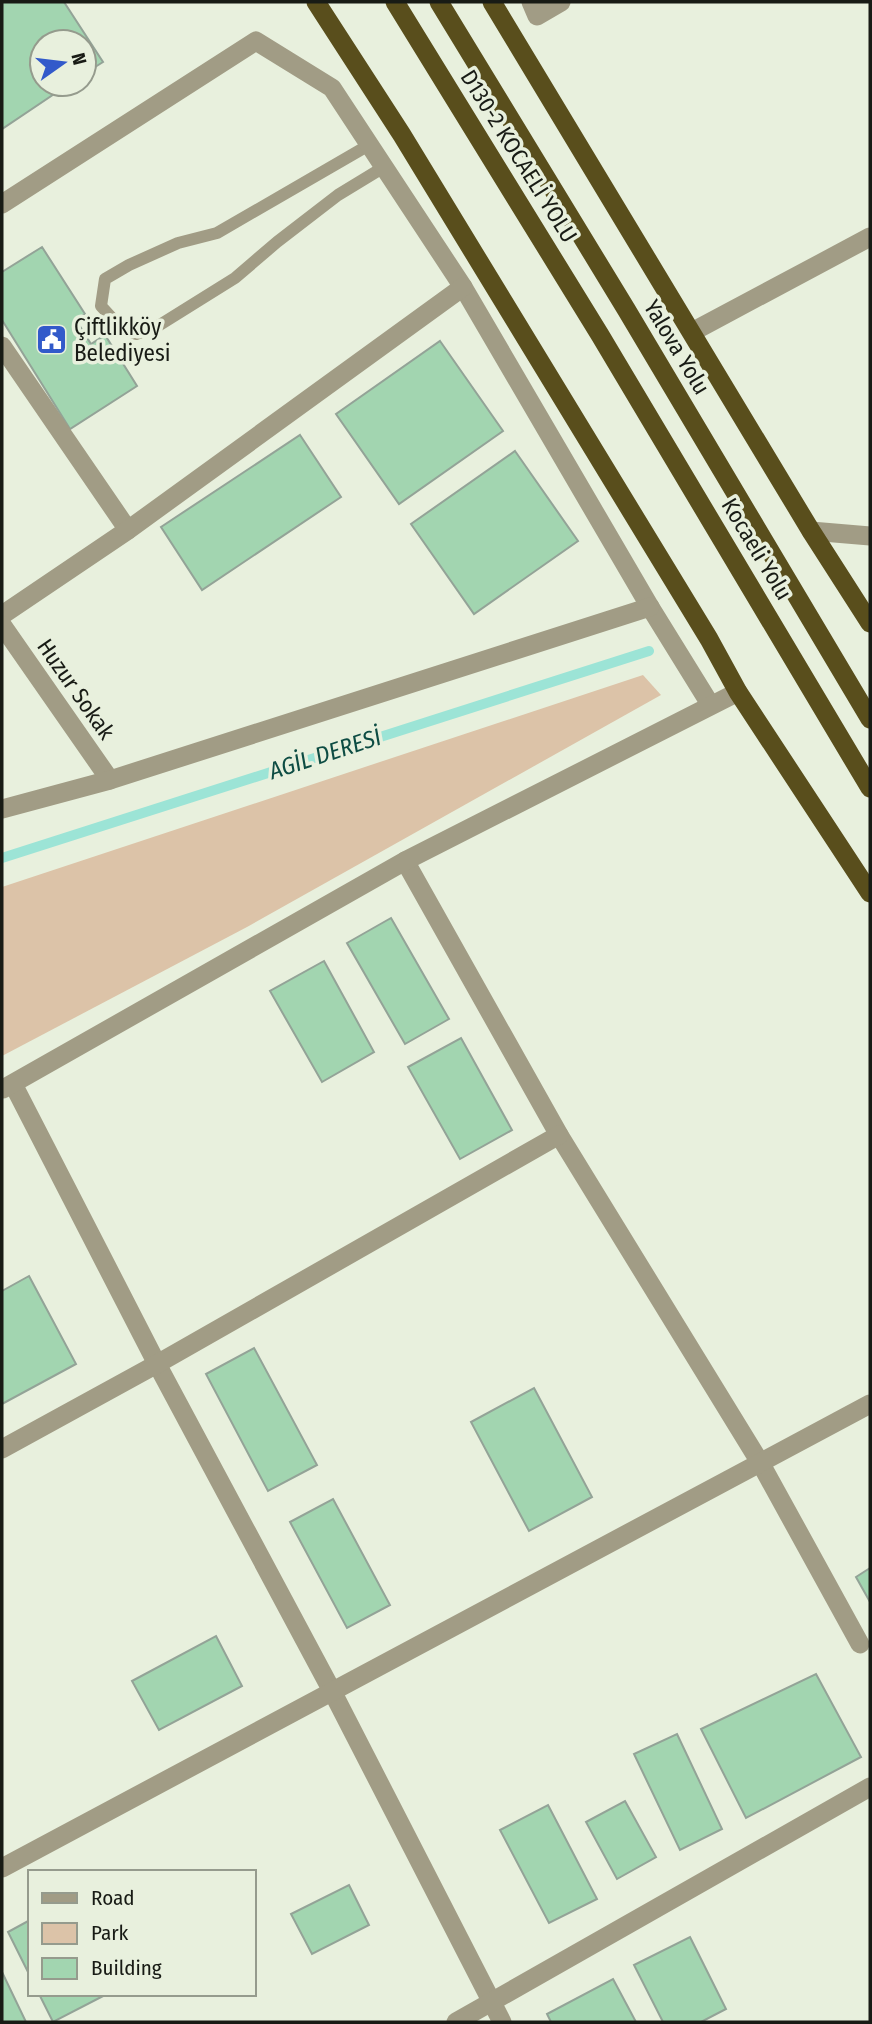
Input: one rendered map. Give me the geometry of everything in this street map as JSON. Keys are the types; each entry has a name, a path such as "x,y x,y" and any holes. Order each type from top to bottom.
{"highway":[{"path":"316,2 410,147 702,627 738,692 870,893"},
{"name":"D130-2 KOCAELİ YOLU","path":"396,2 600,335"},
{"name":"Yalova Yolu","path":"439,2 626,309 870,719"},
{"path":"492,2 811,531 870,623"},
{"name":"Kocaeli̇ Yolu","path":"600,335 870,788"}],"street":[{"path":"534,9 561,2"},
{"path":"2,204 256,41 332,88 463,287 650,607 710,704"},
{"path":"692,332 870,237"},
{"path":"2,615 128,530 463,287"},
{"path":"2,346 128,530"},
{"path":"811,531 870,536"},
{"path":"2,809 110,780 650,607"},
{"name":"Huzur Sokak","path":"2,625 110,780"},
{"path":"502,2022 331,1691 7,1087 405,861 738,692"},
{"path":"405,861 559,1135 761,1464 860,1644"},
{"path":"2,1449 559,1135"},
{"path":"2,1868 870,1404"},
{"path":"456,2022 870,1787"}],"lane":[{"path":"369,145 217,233 177,243 105,279 101,306 121,328 136,334 158,326 235,278 338,195 384,167"}],"green space":[{"path":"643,675 661,695 247,927 2,1056 2,887"}],"building":[{"path":"2,2 64,2 81,28 28,28 28,98 48,98 2,129"},
{"name":"Çiftlikköy Belediyesi","path":"42,247 85,314 76,320 91,344 105,335 137,386 70,429 2,320 2,272"},
{"path":"440,341 503,431 399,504 336,414"},
{"path":"300,435 341,497 202,590 161,527"},
{"path":"515,451 578,541 474,614 411,524"},
{"path":"391,918 449,1019 405,1044 347,943"},
{"path":"324,961 374,1052 322,1082 270,991"},
{"path":"461,1038 512,1130 460,1159 408,1067"},
{"path":"29,1276 76,1364 2,1404 2,1291"},
{"path":"254,1348 317,1465 268,1491 206,1374"},
{"path":"534,1388 592,1497 529,1531 471,1422"},
{"path":"333,1499 390,1605 347,1628 290,1522"},
{"path":"870,1568 870,1602 856,1577"},
{"path":"216,1636 242,1686 159,1730 132,1681"},
{"path":"816,1674 861,1757 746,1818 701,1729"},
{"path":"677,1734 722,1829 680,1850 634,1754"},
{"path":"625,1801 656,1857 617,1879 586,1822"},
{"path":"548,1805 597,1899 549,1923 500,1830"},
{"path":"349,1885 369,1925 312,1954 291,1914"},
{"path":"28,1921 28,1972 8,1932"},
{"path":"690,1937 726,2009 701,2022 663,2022 634,1965"},
{"path":"2,1972 26,2022 2,2022"},
{"path":"613,1979 636,2022 551,2022 547,2014"},
{"path":"40,1996 103,1996 53,2022"}],"waterway":[{"name":"AGİL DERESİ","path":"2,858 649,651"}],"place":[{"name":"Çiftlikköy Belediyesi","path":"51,340"}]}
